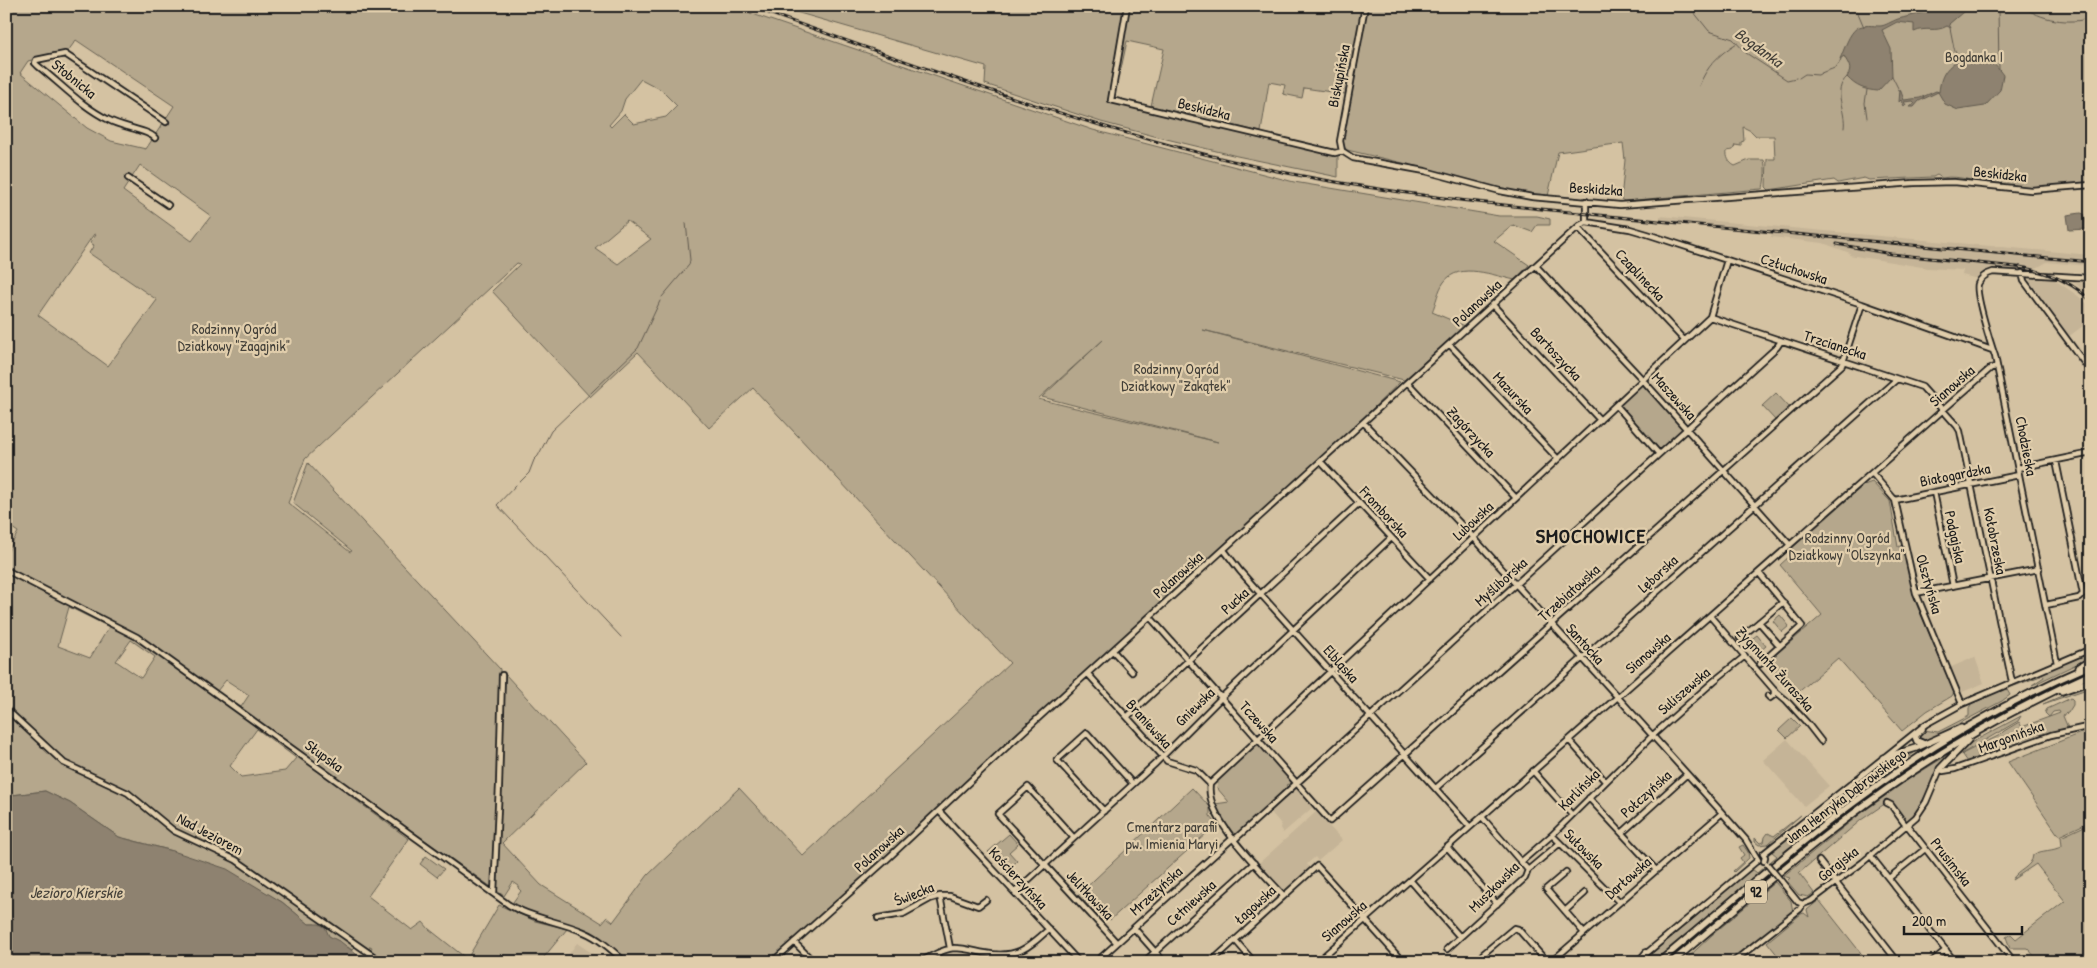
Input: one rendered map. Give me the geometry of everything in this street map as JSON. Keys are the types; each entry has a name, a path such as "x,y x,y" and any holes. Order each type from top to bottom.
{"main road":[{"path":"2066,676 2091,660"},
{"name":"92","path":"2066,676 2091,666"},
{"name":"92","path":"2034,701 2091,674"},
{"name":"Jana Henryka Dąbrowskiego","path":"1659,962 1853,803 1911,762 1973,724 2066,676"},
{"path":"2034,701 2091,681"},
{"name":"Jana Henryka Dąbrowskiego","path":"1672,962 1846,818 1908,774 1977,732 2034,701"},
{"path":"1883,758 1924,744 1950,731 1973,724"},
{"path":"1922,729 1915,736 1917,741 1924,744"},
{"path":"1940,770 1952,755 1977,732"},
{"path":"1637,962 1646,953"}],"street":[{"name":"Beskidzka","path":"1127,6 1111,100 1335,153 1342,151 1353,158 1425,171 1494,190 1532,197 1625,205 1945,182 2031,190 2091,185"},
{"name":"Biskupińska","path":"1342,151 1340,141 1365,6"},
{"name":"Stobnicka","path":"155,138 148,132 121,126 99,115 38,66 35,63 36,60 65,54 166,122"},
{"path":"128,178 168,205"},
{"path":"1586,201 1586,222"},
{"name":"Polanowska","path":"772,962 1578,227 1586,222"},
{"name":"Człuchowska","path":"1586,222 1630,229 1862,304 1992,350"},
{"name":"Czaplinecka","path":"1578,227 1684,340"},
{"path":"1710,317 1727,260"},
{"name":"Maszewska","path":"1536,266 1687,429 1790,546"},
{"name":"Chodzieska","path":"2022,273 1993,272 1986,274 1979,282 1978,294 1992,341 1992,350 2020,475 2057,663"},
{"path":"2091,278 2022,273 2024,282 2091,372"},
{"name":"Trzebiatowska","path":"1330,821 1552,625 1842,364 1862,304"},
{"name":"Bartoszycka","path":"1493,305 1600,420"},
{"name":"Lubowska","path":"1210,784 1710,317"},
{"name":"Trzcianecka","path":"1710,317 1924,388 1943,410"},
{"name":"Myśliborska","path":"1234,839 1516,586 1777,347 1781,341"},
{"name":"Mazurska","path":"1450,345 1558,459"},
{"name":"Sianowska","path":"1317,962 1991,368 1997,367"},
{"name":"Lęborska","path":"1436,788 1897,379"},
{"name":"Zagórzycka","path":"1408,383 1516,498"},
{"path":"1616,405 1659,454"},
{"name":"Kołobrzeska","path":"1943,410 1960,429 2012,682"},
{"name":"Santocka","path":"1364,423 1474,538 1746,840 1763,854"},
{"path":"2018,468 2091,453"},
{"path":"2046,605 2079,598 2083,592 2056,461"},
{"name":"Fromborska","path":"1321,462 1430,579"},
{"name":"Olsztyńska","path":"1872,474 1895,500 1916,593 1962,704"},
{"name":"Białogardzka","path":"1895,500 2020,475"},
{"name":"Podgajska","path":"1934,492 1953,586"},
{"name":"Pucka","path":"1126,717 1359,503"},
{"name":"Gniewska","path":"1015,892 1162,757 1221,698 1391,538"},
{"name":"Elbląska","path":"1224,550 1293,630 1436,788 1439,796 1470,827"},
{"path":"1916,593 2038,569"},
{"name":"Słupska","path":"6,570 137,637 494,894 528,914 584,932 625,962"},
{"path":"1759,573 1802,626 1760,664"},
{"path":"1740,638 1783,602"},
{"name":"Zygmunta Żuraszka","path":"1710,616 1821,741"},
{"name":"Tczewska","path":"1150,617 1330,821"},
{"path":"1760,622 1780,646"},
{"name":"Jana Henryka Dąbrowskiego","path":"1757,859 1758,854 1770,851 1926,724 1962,704 2091,649"},
{"path":"1113,651 1132,672"},
{"name":"Suliszewska","path":"1652,736 1746,656"},
{"name":"Braniewska","path":"1088,674 1162,757 1167,761 1196,770 1210,784"},
{"path":"494,894 502,675"},
{"path":"1768,696 1770,698 1774,695 1774,690"},
{"name":"Nad Jeziorem","path":"6,709 64,763 128,792 174,831 236,860 382,962"},
{"name":"Margonińska","path":"1940,770 1955,770 2051,735 2091,726"},
{"path":"1104,811 1057,760 1087,733 1133,784"},
{"name":"Karlińska","path":"1522,861 1552,835 1652,736"},
{"path":"1569,740 1606,781"},
{"name":"Gorajska","path":"1733,962 1800,909 1803,904 1811,901 1870,855 1921,810 1940,770"},
{"path":"1533,771 1572,815"},
{"name":"Połczyńska","path":"1622,833 1687,774"},
{"path":"1210,784 1210,796 1214,812 1220,823 1284,896"},
{"name":"Jelitkowska","path":"1074,838 1028,787 998,814 1117,942"},
{"path":"1589,798 1656,870"},
{"name":"Prusimska","path":"1887,804 1891,805 2014,962"},
{"name":"Kościerzyńska","path":"939,811 1079,962"},
{"name":"Darłowska","path":"1551,962 1722,813"},
{"path":"1482,816 1528,870"},
{"name":"Sułowska","path":"1552,835 1619,902"},
{"name":"Mrzeżyńska","path":"1096,962 1234,839"},
{"name":"Santocka","path":"1746,840 1757,859"},
{"name":"Muszkowska","path":"1447,949 1525,878 1528,870 1560,843"},
{"path":"1447,848 1497,904"},
{"path":"1889,878 1925,849"},
{"path":"1763,854 1765,862"},
{"path":"1870,855 1955,962"},
{"path":"1646,953 1757,859 1765,862 1798,902 1803,904"},
{"path":"1819,861 1898,962"},
{"name":"Cetniewska","path":"1144,962 1254,863"},
{"name":"Łagowska","path":"1211,962 1317,866 1365,920"},
{"path":"1566,872 1546,889 1584,933"},
{"path":"1410,880 1460,936"},
{"path":"1565,911 1585,893"},
{"path":"940,896 950,948"},
{"name":"Świecka","path":"878,918 903,914 930,899 940,896 950,896 978,906 986,900"},
{"path":"1365,920 1403,962"},
{"path":"918,962 950,948 962,948 994,955 1005,955 1029,947 1049,928"},
{"path":"1134,928 1164,962"},
{"path":"1484,962 1481,957 1483,954 1514,928 1518,929 1547,962"},
{"path":"1235,940 1254,962"},
{"path":"794,942 814,962"},
{"path":"1931,962 1946,950"}],"shaded area":[{"path":"1660,216 2091,255 2091,266 2047,262 2031,271 1992,270 1978,279 1962,275 1963,270 1928,268 1849,255 1850,253 1823,243 1771,237 1772,234 1660,222"},
{"path":"2049,276 2091,307 2091,320 2068,337 2027,282 2030,279"},
{"path":"2068,279 2091,281 2091,296 2073,282"},
{"path":"1975,657 1984,683 1960,693 1949,668"},
{"path":"1787,739 1829,786 1804,806 1763,760"},
{"path":"1295,788 1301,794 1303,792 1313,804 1313,807 1283,833 1280,828 1281,824 1269,810"},
{"path":"1316,812 1342,840 1318,861 1315,857 1307,864 1310,868 1284,891 1259,863"},
{"path":"577,943 605,962 563,962"}],"green space":[{"path":"6,6 729,6 1093,130 1294,182 1499,216 1537,216 1550,219 1550,225 1537,225 1532,232 1513,225 1494,241 1529,265 1515,280 1488,273 1468,271 1459,272 1444,282 1432,312 1465,326 1404,380 1203,330 1400,382 1313,466 770,962 685,962 679,957 673,962 629,962 587,930 531,913 513,902 521,891 518,888 519,886 513,882 504,896 353,789 349,795 409,839 368,896 412,930 423,922 467,959 499,905 535,921 567,929 540,962 384,962 370,951 372,947 370,946 369,951 379,962 377,962 356,946 352,950 348,947 342,951 315,924 309,924 282,902 173,851 119,837 70,803 45,791 12,795 6,789 6,555 18,532 6,524","holes":["76,40 174,106 146,149 111,141 87,128 20,73 28,61 68,51","641,79 660,89 677,106 666,117 634,124 624,114 611,127 609,125 621,111 625,99","140,165 211,216 192,241 123,191","627,221 651,239 618,264 595,248","94,234 96,235 90,243 94,245 89,253 157,300 108,366 38,315","517,263 520,264 492,291 590,397 638,352 709,428 753,388 1010,663 803,856 739,788 648,875 613,922 607,917 602,923 541,885 502,843 586,762 505,674 502,748 498,748 500,669 308,463 293,503 352,551 350,552 288,503 305,459","1103,340 1042,397 1218,442 1038,399","69,607 109,627 90,658 58,646","131,640 155,657 141,678 116,661","226,680 249,695 241,707 217,691","257,729 296,758 285,771 241,777 230,766"]},
{"path":"775,6 1363,6 1345,94 1304,88 1302,98 1283,94 1285,85 1269,82 1261,132 1151,106 1164,49 1127,41 1121,69 1114,70 1108,101 1338,156 1338,177 1237,156 1101,122 985,84 986,67"},
{"name":"Bogdanka I","path":"1367,6 2091,6 2091,183 2045,187 2010,187 1956,177 1942,178 1937,175 1933,177 1869,180 1864,178 1838,183 1834,180 1769,190 1766,187 1767,159 1775,159 1774,136 1756,136 1743,127 1744,141 1741,142 1741,146 1735,145 1733,150 1727,151 1728,158 1735,166 1749,160 1764,160 1765,177 1763,188 1761,189 1624,201 1621,199 1625,160 1623,143 1558,152 1548,196 1508,191 1429,169 1347,150 1341,143"},
{"path":"1641,383 1684,428 1660,450 1656,448 1619,406"},
{"path":"1776,393 1790,408 1776,421 1762,406"},
{"name":"Rodzinny Ogród Działkowy \"Olszynka\"","path":"1872,482 1890,501 1898,547 1902,545 1916,603 1954,692 1952,696 1927,711 1902,731 1838,658 1794,696 1765,664 1822,615 1780,565 1792,554 1790,550 1864,485"},
{"path":"1780,615 1789,626 1782,632 1773,621"},
{"path":"1757,635 1766,646 1759,652 1749,641"},
{"path":"2091,651 2091,657 2037,683 2032,685 2044,677 2043,675 2008,687"},
{"path":"2091,668 2091,672 1978,728 1823,834 1668,962 1663,962 1799,848 1883,784 1933,751 1984,721 2037,693"},
{"path":"2091,683 2091,688 2043,704"},
{"path":"2006,688 2010,695 2002,701 1923,742 1918,738 1918,733 1923,730 1938,732 1969,716 1969,708 1972,702"},
{"path":"2071,698 2073,705 2068,713 2063,716 2068,728 2048,733 1967,762 1962,755 2000,735 2019,722 2022,727 2060,713 2059,711 2053,712 2049,717 2045,713 2047,709"},
{"path":"2021,716 2018,721 1951,760 1965,746"},
{"path":"1792,718 1800,726 1787,738 1779,730"},
{"path":"2091,729 2091,821 2059,836 2008,762"},
{"path":"1259,745 1292,780 1290,786 1286,785 1288,788 1237,834 1233,834 1222,821 1215,804 1229,802 1217,788 1217,780 1254,746"},
{"path":"1922,747 1831,814 1652,962 1642,962 1752,869 1757,873 1777,856 1772,852 1870,771 1885,762"},
{"path":"1954,751 1940,768 1920,805 1907,822 1891,804 1886,803 1861,820 1799,873 1814,893 1808,897 1799,895 1787,881 1790,878 1783,876 1860,814 1909,779"},
{"name":"Cmentarz parafii pw. Imienia Maryi","path":"1192,788 1210,807 1210,816 1217,824 1110,920 1106,916 1101,920 1078,895"},
{"path":"1801,815 1768,844 1759,845 1755,842 1755,838 1760,843 1764,842 1768,833 1774,836"},
{"path":"2091,823 2091,962 2040,962 2027,948 2010,948 2006,937 2011,934 2016,939 2065,901 2036,864 2012,880 2030,863 2033,855 2062,846 2061,837"},
{"path":"1009,834 1018,844 1009,852 1017,861 1007,871 988,852"},
{"path":"1743,845 1748,852 1749,858 1734,872 1743,862 1740,858 1744,855 1739,847"},
{"path":"426,856 444,869 437,877 420,864"},
{"path":"1775,882 1791,901 1793,912 1728,962 1683,962 1713,934"},
{"path":"1819,900 1868,962 1773,962 1779,957 1767,942 1801,914 1804,913 1809,917 1807,910"}],"water":[{"path":"1939,6 1970,6 1949,24 1951,28 1947,26 1939,29 1914,32 1914,24 1897,22 1882,30 1891,49 1892,76 1878,91 1861,87 1847,77 1850,71 1849,66 1844,56 1840,59 1854,30 1866,26 1882,26"},
{"path":"1967,55 1988,59 2003,75 2000,90 1985,106 1958,110 1945,104 1938,92 1919,101 1914,107 1910,107 1915,103 1913,101 1904,102 1906,105 1904,106 1901,100 1899,102 1900,89 1904,100 1920,98 1936,91 1939,92 1947,69"},
{"path":"2084,214 2088,229 2069,230 2067,215"},
{"name":"Jezioro Kierskie","path":"6,789 12,795 45,791 70,803 119,837 173,851 227,869 282,902 309,924 319,924 325,927 329,936 341,942 366,962 6,962"}],"waterway":[{"name":"Bogdanka","path":"1689,6 1709,31 1733,39 1746,53 1787,80 1796,78"},
{"path":"1855,6 1864,27"},
{"name":"Bogdanka","path":"1998,6 1999,70"},
{"name":"Bogdanka","path":"2022,6 2038,15 2055,20 2073,21 2091,18"},
{"path":"1950,28 1954,48 1959,59"},
{"path":"1699,86 1714,61 1737,43"},
{"name":"Bogdanka","path":"1799,78 1805,74 1818,75 1832,69 1837,66 1841,59"},
{"name":"Bogdanka","path":"1892,76 1899,90"},
{"path":"1844,128 1840,88 1847,77"},
{"path":"1867,90 1865,103 1867,118"},
{"path":"662,297 689,265 686,223"},
{"path":"520,482 529,473 534,460 551,431 638,348 660,301"},
{"path":"516,485 497,505 621,637"}],"railway":[{"path":"748,6 1012,98 1079,119 1146,139 1214,156 1329,181 1422,195 1516,206 2091,262"},
{"path":"1837,244 1891,254 2026,268"},
{"path":"2020,267 2058,278 2076,288 2091,301"}],"district":[{"name":"SMOCHOWICE","path":"1591,536"}],"park label":[{"name":"Rodzinny Ogród Działkowy \"Zagajnik\"","path":"234,338"},
{"name":"Rodzinny Ogród Działkowy \"Zakątek\"","path":"1176,378"}]}
